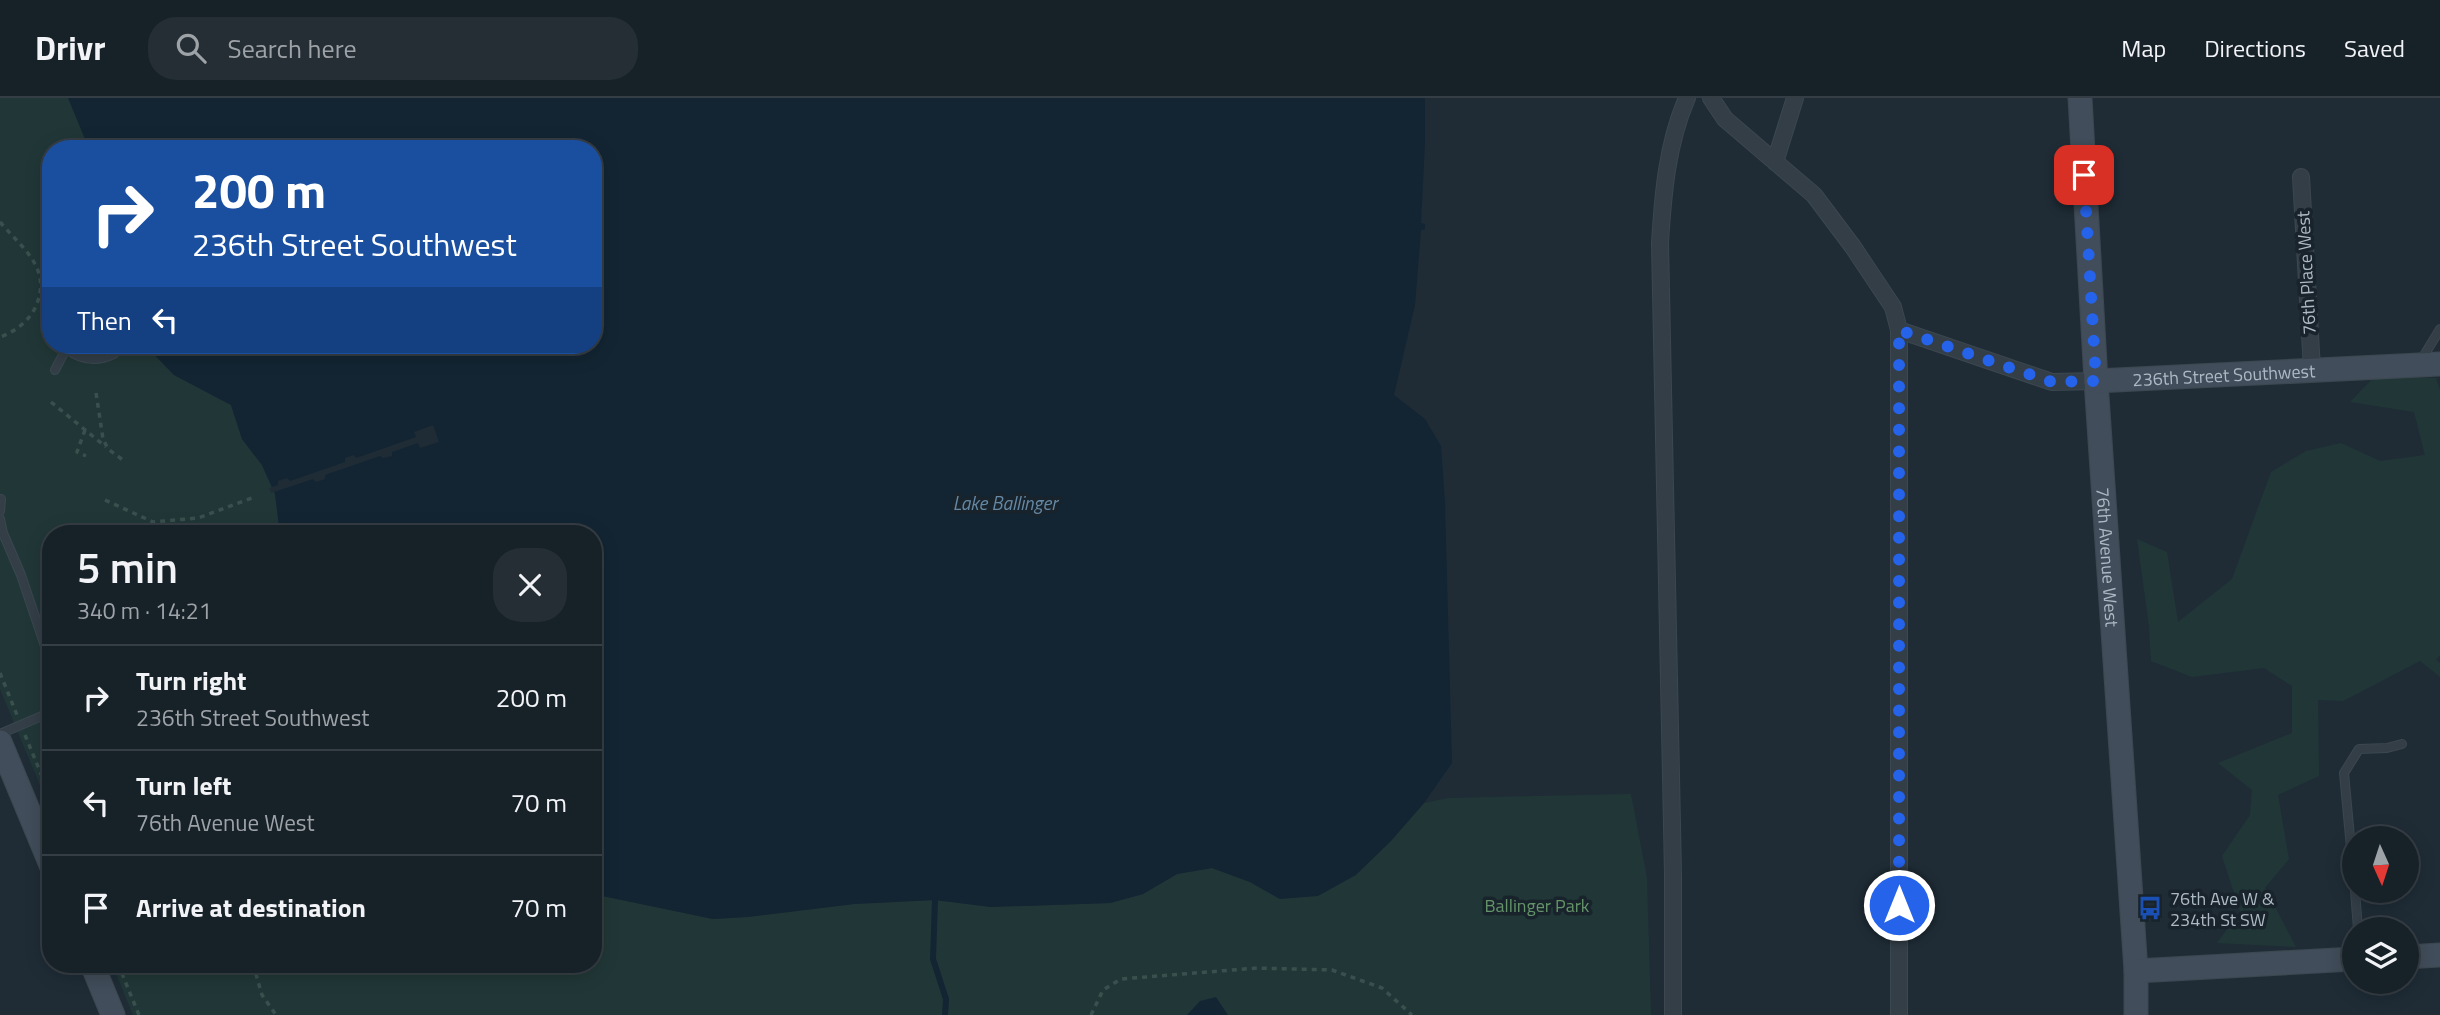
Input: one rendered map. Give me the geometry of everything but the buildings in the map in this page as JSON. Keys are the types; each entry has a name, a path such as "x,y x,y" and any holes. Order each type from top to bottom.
{"street":[{"path":"1673,1015 1673,874 1660,243 1667,164 1678,118 1686,98"},
{"path":"1711,98 1725,119 1814,195 1893,307 1899,330 1899,1015"},
{"path":"1775,162 1795,98"},
{"name":"76th Avenue West","path":"2080,98 2096,381 2136,971 2136,1015"},
{"name":"76th Place West","path":"2301,177 2312,369"},
{"name":"236th Street Southwest","path":"1899,330 2052,382 2429,364"},
{"path":"0,742 42,843"},
{"path":"2419,956 2440,955"},
{"path":"2136,971 2342,960"},
{"path":"96,973 113,1015"}],"lane":[{"path":"2429,364 2440,329"},
{"path":"55,370 64,354"},
{"path":"74,354 78,358 93,360 114,354"},
{"path":"0,510 1,499"},
{"path":"0,519 42,637"},
{"path":"0,734 42,716"},
{"path":"2349,826 2344,774 2359,749 2387,748 2402,744"}],"path":[{"path":"0,222 36,264 41,276 42,292 32,316 9,334 0,337"},
{"path":"96,393 103,439 108,449"},
{"path":"51,402 123,460"},
{"path":"85,430 76,452 86,456"},
{"path":"106,500 153,522 198,518 252,498"},
{"path":"1091,1015 1103,990 1121,979 1257,968 1332,970 1382,988 1412,1015"},
{"path":"122,973 139,1015"},
{"path":"256,973 262,995 276,1015"}],"green space":[{"path":"0,98 76,98 92,140 42,140 42,354 154,354 174,375 231,405 242,439 262,465 275,494 279,525 42,525 42,790 0,689"},
{"path":"2376,375 2436,378 2440,390 2440,655 2436,660 2440,663 2440,677 2420,661 2343,701 2318,700 2319,776 2278,795 2289,859 2265,888 2296,947 2217,943 2240,911 2222,856 2250,815 2252,790 2218,763 2292,733 2292,686 2264,668 2192,677 2151,661 2137,539 2167,552 2178,622 2232,579 2271,472 2306,451 2341,443 2380,461 2425,455 2414,412 2350,402"},
{"name":"Ballinger Park","path":"1631,794 1647,878 1651,1015 133,1015 116,973 602,973 602,896 713,919 854,904 935,900 991,907 1110,903 1143,894 1177,874 1212,868 1250,882 1280,899 1390,842 1424,803 1448,798"}],"water":[{"name":"Lake Ballinger","path":"68,98 1425,98 1421,223 1425,224 1425,229 1421,230 1415,305 1394,395 1425,419 1441,446 1452,763 1424,803 1390,842 1356,875 1318,896 1280,899 1250,882 1212,868 1177,874 1143,894 1110,903 991,907 935,900 854,904 713,919 602,896 602,525 279,525 275,494 262,465 242,439 231,405 174,375 154,354 602,354 602,140 85,140"},
{"path":"1216,997 1228,1015 1187,1015 1200,1001"}],"pier":[{"path":"433,425 439,442 420,448 418,443 392,452 392,456 380,456 325,475 325,479 316,482 313,479 271,493 269,488 278,485 278,481 287,478 290,481 345,462 345,458 354,455 356,458 416,437 414,432"}],"waterway":[{"path":"935,900 933,959 946,999 945,1015"}],"place":[{"name":"76th Ave W & 234th St SW","path":"2150,908"}],"route":[{"path":"1899,905 1899,330 2052,382 2096,381 2084,175"}]}
